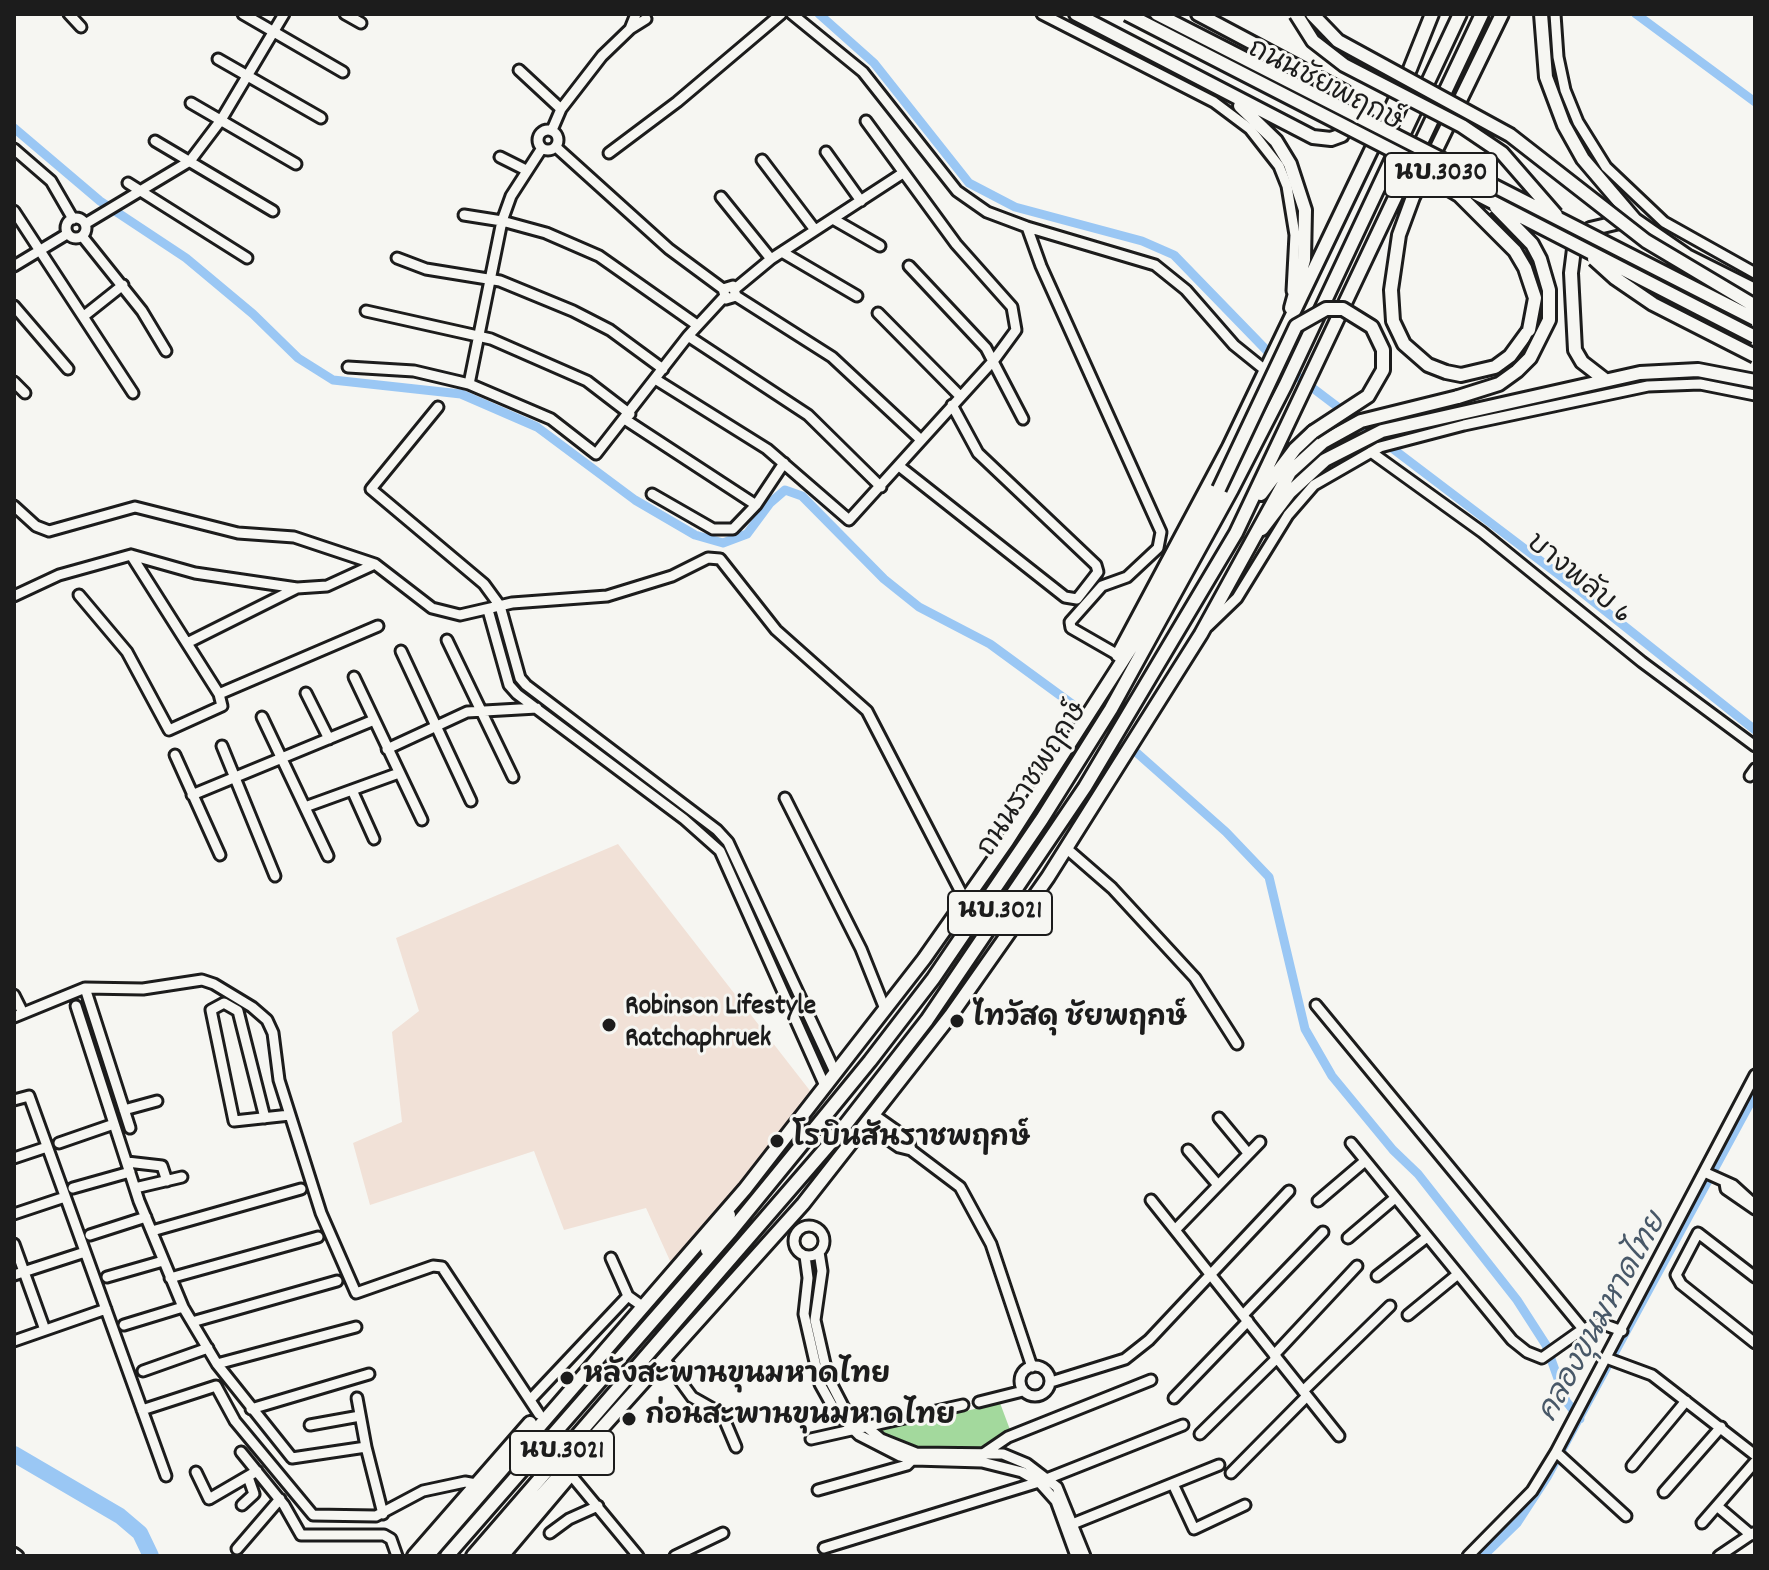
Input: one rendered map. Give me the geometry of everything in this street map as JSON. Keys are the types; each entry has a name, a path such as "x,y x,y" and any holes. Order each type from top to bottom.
{"main road":[{"path":"1076,14 1313,137 1324,139 1342,135 1351,111 1345,92 1198,14"},
{"path":"1119,14 1407,164 1459,195 1499,233 1525,268 1535,298 1529,330 1510,356 1495,367 1461,375 1428,365 1404,344 1393,321 1391,290 1399,235 1413,197 1502,14"},
{"name":"ถนนชัยพฤกษ์","path":"1127,14 1755,337"},
{"path":"1084,815 1201,634 1249,548 1264,514 1290,472 1323,442 1377,415 1458,397 1499,384 1524,364 1541,340 1551,305 1545,274 1532,244 1495,206 1432,158 1154,14"},
{"name":"ถนนชัยพฤกษ์","path":"1154,14 1755,319"},
{"path":"1296,14 1313,41 1344,65 1462,126 1502,153 1573,236 1632,292 1755,356"},
{"path":"1312,14 1338,41 1510,135 1646,241 1755,306"},
{"path":"1090,707 1196,511 1410,69 1432,14"},
{"name":"ถนนราชพฤกษ์","path":"447,1556 686,1283 870,1061 933,979 995,886 1111,709 1285,386 1460,14"},
{"name":"ถนนราชพฤกษ์","path":"473,1556 785,1198 893,1064 1085,787 1236,533 1482,14"},
{"path":"1541,14 1546,77 1568,134 1583,159 1635,220 1687,256 1755,290"},
{"path":"1222,91 1276,141 1298,185 1305,210 1306,238 1287,326"},
{"path":"1604,379 1582,362 1575,350 1571,273 1574,249 1581,236 1598,224 1635,220"},
{"path":"924,959 1134,643 1219,489 1296,326 1326,309 1343,309 1372,327 1383,350 1383,370 1368,396 1313,432 1267,484 1236,533"},
{"path":"1249,548 1305,477 1345,447 1382,431 1604,379 1672,370 1724,373 1755,381"},
{"path":"1084,815 1103,755"},
{"name":"นบ.3021","path":"493,1554 798,1209 871,1120 951,1015 1066,848 1084,815"},
{"name":"นบ.3021","path":"427,1556 745,1189 924,959 995,886"},
{"path":"686,1283 745,1189"},
{"path":"622,1383 683,1339"},
{"path":"493,1554 571,1475 647,1379"},
{"path":"414,1556 539,1414 574,1384"}],"street":[{"path":"69,14 81,27"},
{"path":"243,14 343,72"},
{"path":"67,234 76,239 82,236 85,224 190,161 221,120 284,14"},
{"path":"345,14 361,23"},
{"path":"609,153 761,34 781,14"},
{"path":"792,14 863,72 957,191 987,212 1027,227 1155,265 1186,290 1234,345 1268,365"},
{"path":"1042,14 1214,102 1236,117 1264,145 1279,166 1293,212 1292,302"},
{"path":"1555,14 1565,90 1578,122 1606,167 1664,222 1755,273"},
{"path":"469,384 502,221 526,170 542,148 540,135 552,130 561,109 602,56 641,16"},
{"path":"218,59 321,118"},
{"path":"519,70 561,109"},
{"path":"191,103 296,164"},
{"path":"655,379 767,449 849,520 994,360 1016,330 1012,307 971,262 866,121"},
{"path":"542,148 551,150 556,147 558,137 552,130"},
{"path":"155,141 273,211"},
{"path":"556,147 669,249 723,293"},
{"path":"14,149 53,183 73,219 85,224"},
{"path":"826,152 861,201"},
{"path":"500,157 526,170"},
{"path":"762,160 815,230"},
{"path":"736,292 771,259 903,173"},
{"path":"128,183 247,258"},
{"path":"721,197 771,259"},
{"path":"14,211 133,393"},
{"path":"464,215 546,233 599,256 697,325"},
{"path":"67,234 66,225 73,219"},
{"path":"833,219 880,246"},
{"path":"1027,227 1041,266 1161,532 1158,548 1127,577 1102,586 1070,622 1071,628 1118,655"},
{"path":"14,266 67,234"},
{"path":"82,236 123,285 166,351"},
{"path":"782,252 857,296"},
{"path":"397,258 426,269 488,279 573,311 610,330 663,369"},
{"path":"909,266 994,360 1023,419"},
{"path":"84,316 123,285"},
{"path":"348,367 414,371 469,384 551,419 595,454 628,417 728,285 832,357 920,439"},
{"path":"14,306 68,369"},
{"path":"366,311 478,334 552,362 587,381 628,417 756,505"},
{"path":"878,313 960,396"},
{"path":"688,336 808,415 881,487"},
{"path":"14,382 25,393"},
{"path":"1201,634 1237,598 1288,515 1314,485 1375,449 1648,386 1700,384 1755,395"},
{"path":"899,466 1065,597 1077,599 1098,572 1096,565 978,453 952,405"},
{"path":"438,407 371,489 484,584 500,606 520,678 526,685 717,830 736,853 835,1072"},
{"name":"บางพลับ 6","path":"1375,449 1642,662 1755,746"},
{"path":"652,494 713,529 739,526 784,463"},
{"path":"14,506 36,526 49,531 135,507 238,533 294,537 375,564 432,608 460,615 500,606 607,596 672,576 704,559 720,559 776,630 867,711 965,900"},
{"path":"14,596 59,575 131,555 195,573 297,588 327,586 375,564"},
{"path":"79,595 127,652 169,730 222,706 219,694 189,642 131,555"},
{"path":"189,642 297,588"},
{"path":"488,610 509,685 720,851 734,876 825,1086"},
{"path":"219,694 378,626"},
{"path":"447,640 513,777"},
{"path":"401,651 471,801"},
{"path":"354,677 422,820"},
{"path":"306,693 329,739"},
{"path":"387,749 467,712 537,708"},
{"path":"262,717 328,856"},
{"path":"192,795 374,720"},
{"path":"222,746 275,876"},
{"path":"175,755 220,855"},
{"path":"305,807 399,773"},
{"path":"352,790 374,839"},
{"path":"785,798 861,949 885,1009"},
{"path":"1066,848 1112,888 1195,978 1237,1044"},
{"path":"734,876 745,873"},
{"path":"14,995 19,1015 85,988 143,989 202,980 227,991 267,1020 273,1033 279,1080 321,1213 356,1293 433,1266 442,1267 539,1414"},
{"path":"85,988 130,1128"},
{"path":"265,1118 238,1011 224,1003 211,1010 234,1121 265,1118 290,1115"},
{"path":"1316,1005 1583,1329"},
{"path":"76,1006 135,1188 163,1261 183,1307 217,1364 292,1458 366,1447"},
{"path":"1468,1556 1532,1491 1561,1455 1582,1407 1707,1174 1755,1075"},
{"path":"14,1100 29,1096 166,1476"},
{"path":"124,1110 157,1101"},
{"path":"1219,1118 1248,1153"},
{"path":"871,1120 908,1139 911,1150 960,1187 991,1244 1032,1367"},
{"path":"59,1143 114,1124"},
{"path":"1175,1230 1260,1142"},
{"path":"1351,1143 1512,1340 1532,1355 1542,1358 1557,1351 1583,1329 1600,1323 1622,1331"},
{"path":"14,1158 47,1147"},
{"path":"1188,1150 1218,1185"},
{"path":"1318,1201 1365,1161"},
{"path":"73,1188 128,1167 162,1166 167,1181"},
{"path":"1707,1174 1723,1182 1726,1189 1755,1207"},
{"path":"135,1188 182,1177"},
{"path":"152,1231 301,1189"},
{"path":"1051,1382 1125,1359 1149,1340 1289,1191"},
{"path":"14,1214 65,1197"},
{"path":"1348,1238 1395,1198"},
{"path":"1151,1200 1213,1273 1339,1436"},
{"path":"798,1209 806,1226"},
{"path":"90,1235 146,1217"},
{"path":"858,1428 828,1377 814,1313 822,1271 819,1252 824,1244 823,1234 816,1227 806,1226 797,1231 793,1241 796,1250 805,1256 808,1278 804,1314 820,1384 835,1411 858,1428 915,1456"},
{"path":"1174,1398 1323,1232"},
{"path":"1755,1277 1698,1233 1676,1275 1681,1284 1755,1343"},
{"path":"170,1278 318,1237"},
{"path":"1377,1276 1427,1237"},
{"path":"14,1244 19,1273 45,1330"},
{"path":"19,1273 85,1252"},
{"path":"805,1256 819,1252"},
{"path":"611,1258 628,1296 642,1306"},
{"path":"107,1277 163,1261"},
{"path":"1200,1434 1357,1266"},
{"path":"1408,1315 1458,1274"},
{"path":"192,1322 337,1281"},
{"path":"530,1400 628,1296"},
{"path":"1231,1473 1390,1306"},
{"path":"124,1325 183,1307"},
{"path":"14,1341 106,1309"},
{"path":"217,1364 356,1327"},
{"path":"143,1371 208,1348"},
{"path":"1608,1359 1652,1375 1755,1455"},
{"path":"665,1360 692,1397 722,1414 736,1447"},
{"path":"1032,1367 1044,1369 1051,1382"},
{"path":"1023,1391 1020,1378 1032,1367"},
{"path":"251,1409 369,1374"},
{"path":"982,1458 1008,1437 1151,1380"},
{"path":"979,1402 1023,1391 1038,1397 1047,1392 1051,1382"},
{"path":"142,1410 216,1386 235,1421 307,1511 322,1517 383,1514 423,1491 465,1482 476,1484"},
{"path":"357,1398 383,1514"},
{"path":"1632,1466 1686,1401"},
{"path":"811,1439 963,1405"},
{"path":"310,1425 360,1416"},
{"path":"824,1548 1044,1480 1183,1425"},
{"path":"1664,1492 1721,1427"},
{"path":"241,1452 252,1474 254,1494 242,1505"},
{"path":"818,1490 915,1456 982,1458 1003,1454 1044,1480 1064,1500 1076,1556"},
{"path":"1561,1455 1626,1516"},
{"path":"1702,1523 1755,1462"},
{"path":"1069,1525 1219,1465"},
{"path":"196,1472 209,1499 252,1474"},
{"path":"252,1474 280,1499 303,1536 384,1535 391,1539 397,1556"},
{"path":"571,1475 638,1556"},
{"path":"1173,1484 1194,1529 1245,1505"},
{"path":"237,1549 280,1499"},
{"path":"550,1533 569,1519 598,1506"},
{"path":"1717,1506 1753,1532 1719,1556"},
{"path":"1069,1525 1085,1556"},
{"path":"675,1556 723,1533"},
{"path":"1733,1546 1740,1556"}],"shaded area":[{"name":"Robinson Lifestyle Ratchaphruek","path":"618,844 811,1092 744,1181 671,1263 646,1208 564,1230 534,1151 370,1205 353,1143 402,1122 392,1032 419,1011 396,938"}],"green space":[{"path":"1000,1403 1012,1435 983,1454 916,1453 863,1427 963,1405 966,1411"}],"waterway":[{"path":"819,14 874,63 969,183 1015,207 1142,241 1174,255 1275,359"},
{"path":"1636,14 1755,102"},
{"path":"14,128 100,201 186,258 253,314 298,358 333,380 461,394 537,427 635,500 695,535 723,543 747,534 770,503 785,490 802,496 884,579 919,607 990,644 1072,704"},
{"path":"1289,370 1579,590 1755,730"},
{"path":"1137,753 1226,832 1269,877 1305,1029 1332,1076 1393,1150 1418,1174 1517,1300 1546,1345 1566,1401 1580,1419"},
{"name":"คลองขุนมหาดไทย","path":"1483,1556 1517,1523 1547,1477 1755,1094"},
{"path":"14,1454 120,1516 140,1533 151,1556"}],"place":[{"name":"ไทวัสดุ ชัยพฤกษ์","path":"957,1021"},
{"name":"Robinson Lifestyle Ratchaphruek","path":"609,1025"},
{"name":"โรบินสันราชพฤกษ์","path":"777,1141"},
{"name":"หลังสะพานขุนมหาดไทย","path":"567,1378"},
{"name":"ก่อนสะพานขุนมหาดไทย","path":"629,1419"}]}
